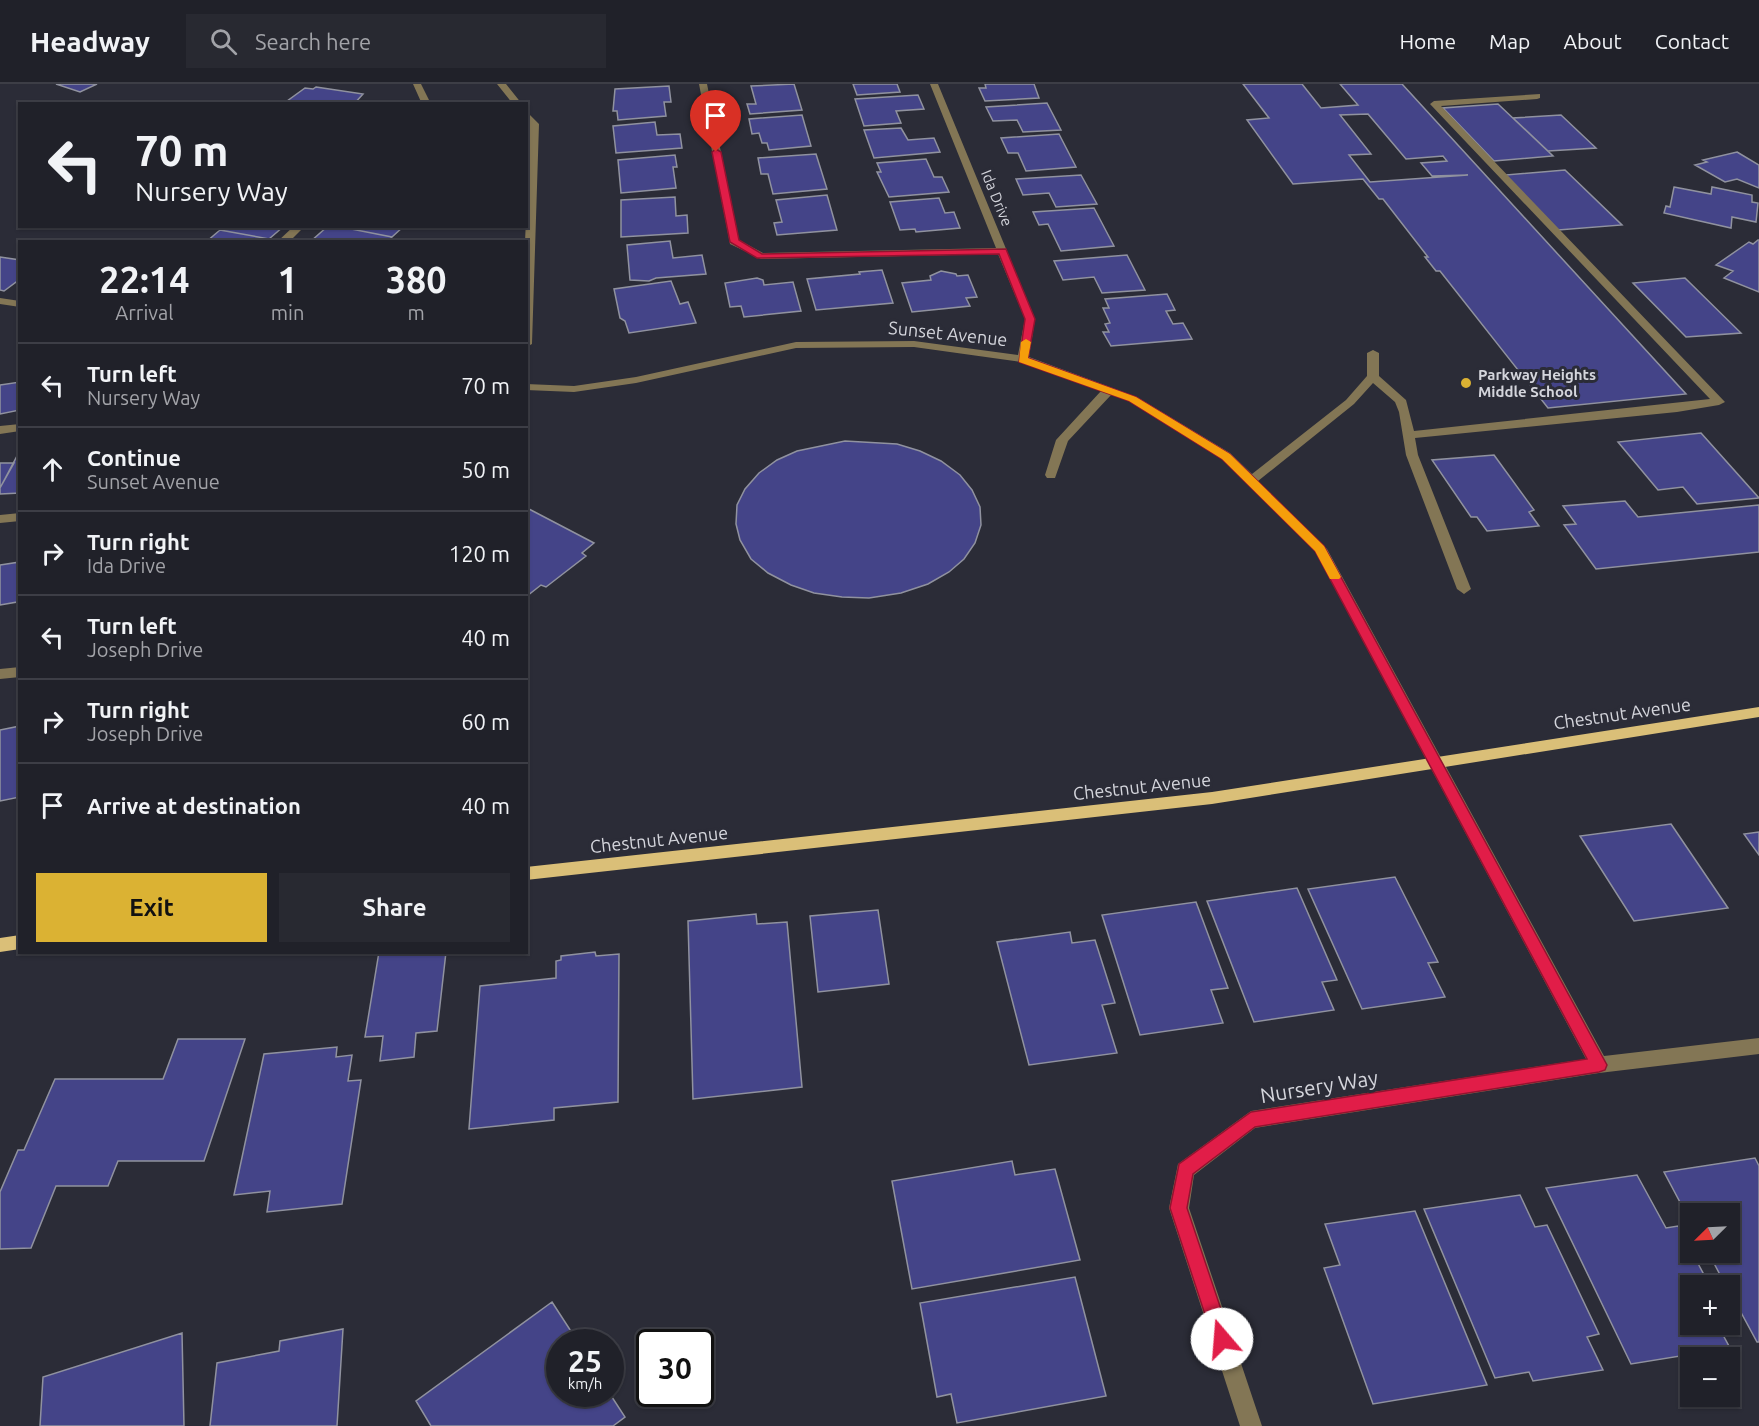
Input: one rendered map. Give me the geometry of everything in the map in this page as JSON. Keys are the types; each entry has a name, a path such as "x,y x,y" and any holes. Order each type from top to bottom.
{"main road":[{"name":"Chestnut Avenue","path":"528,874 1212,798 1759,712"},
{"path":"0,945 18,942"}],"street":[{"path":"417,84 426,102"},
{"path":"501,84 516,102"},
{"path":"703,84 734,242 761,256 1003,251"},
{"name":"Ida Drive","path":"934,84 1030,319 1023,359"},
{"path":"1408,435 1719,402 1434,104 1537,96"},
{"path":"528,116 535,124 528,272"},
{"path":"284,240 298,228"},
{"path":"0,301 18,304"},
{"name":"Sunset Avenue","path":"528,387 574,389 636,380 796,345 914,344 1023,359 1133,399 1226,456 1320,549 1436,761"},
{"path":"1252,480 1350,402 1373,377 1373,353"},
{"path":"1373,377 1400,400 1405,411 1412,455 1464,589"},
{"path":"1051,475 1062,440 1109,390"},
{"path":"0,430 18,428"},
{"path":"0,519 18,516"},
{"path":"0,674 18,672"},
{"path":"1436,761 1599,1065"},
{"name":"Nursery Way","path":"1251,1426 1179,1208 1185,1170 1251,1120 1599,1065 1759,1046"}],"building":[{"path":"56,84 97,84 80,92"},
{"path":"794,84 802,110 750,114 747,104 756,104 751,86"},
{"path":"853,84 897,84 900,92 857,95"},
{"path":"985,84 1034,84 1039,98 985,101 979,88 986,88"},
{"path":"1243,84 1302,84 1321,108 1358,105 1340,84 1402,84 1686,394 1548,408 1440,271 1436,271 1425,257 1428,257 1383,199 1379,199 1363,179 1293,184 1247,120 1269,118","holes":["1368,114 1406,159 1443,156 1447,161 1421,163 1432,176 1468,175 1370,182 1349,155 1371,154 1340,115"]},
{"path":"669,86 671,102 664,102 666,116 618,120 617,111 613,111 615,89"},
{"path":"316,87 363,94 356,102 286,102 305,88"},
{"path":"918,95 924,109 896,111 901,123 864,126 855,99"},
{"path":"1047,103 1061,130 1023,132 1017,120 993,121 986,107"},
{"path":"1498,104 1553,156 1494,161 1443,108"},
{"path":"802,115 811,146 769,150 767,143 762,143 759,133 752,134 749,119"},
{"path":"1561,115 1596,148 1548,151 1513,118"},
{"path":"655,122 657,135 680,134 682,148 616,153 613,126"},
{"path":"901,128 908,140 934,138 940,152 874,158 864,130"},
{"path":"1059,134 1076,167 1026,171 1018,153 1008,153 1001,138"},
{"path":"1737,152 1759,165 1759,188 1737,179 1725,182 1695,165 1707,162 1703,160"},
{"path":"816,154 827,189 773,194 768,174 761,174 758,158"},
{"path":"675,155 677,167 673,167 676,188 621,193 618,160"},
{"path":"926,159 934,177 942,177 949,192 889,197 877,172 881,172 877,163"},
{"path":"1565,170 1622,225 1558,230 1505,175"},
{"path":"1081,175 1097,204 1056,207 1049,193 1023,195 1016,179"},
{"path":"1674,187 1711,194 1712,187 1752,195 1752,202 1758,203 1756,222 1732,217 1731,228 1664,213 1666,206 1670,207"},
{"path":"827,195 837,230 777,235 774,223 782,222 776,200"},
{"path":"675,197 676,216 687,215 688,233 621,237 621,200"},
{"path":"939,198 945,213 954,212 960,228 916,232 915,229 900,230 890,202"},
{"path":"1094,208 1114,246 1061,251 1048,224 1039,225 1033,212"},
{"path":"222,228 282,228 269,239 220,230"},
{"path":"326,228 346,228 392,237 389,240 312,240"},
{"path":"346,228 402,228 392,237"},
{"path":"220,230 269,239 268,240 208,240"},
{"path":"1758,240 1759,292 1724,278 1733,271 1716,265 1749,242 1753,244"},
{"path":"670,241 673,258 702,255 706,274 656,278 649,281 630,280 627,245"},
{"path":"1127,255 1145,290 1102,293 1094,277 1063,280 1054,261"},
{"path":"0,257 18,260 18,280 4,291 0,290"},
{"path":"882,270 893,303 816,310 807,279"},
{"path":"941,271 957,276 968,275 977,297 966,298 970,306 912,312 902,283 931,280 930,276"},
{"path":"757,278 763,280 764,285 793,282 801,311 744,317 741,306 730,307 725,283"},
{"path":"1685,278 1741,333 1686,337 1633,283"},
{"path":"671,281 680,304 688,302 696,323 629,333 625,321 620,318 614,289"},
{"path":"1167,294 1175,310 1166,311 1173,324 1183,323 1192,339 1111,346 1103,332 1109,332 1105,324 1110,323 1103,308 1109,308 1105,299"},
{"path":"18,382 18,410 0,414 0,385"},
{"path":"1701,433 1759,498 1697,504 1683,487 1658,490 1618,442"},
{"path":"845,441 897,444 941,461 960,475 972,490 980,507 981,525 975,543 964,559 949,572 928,584 901,593 869,598 814,593 791,585 768,573 751,559 740,540 736,524 737,505 745,489 759,473 777,460 797,451"},
{"path":"1494,455 1534,510 1529,512 1539,526 1487,531 1477,517 1471,517 1432,460"},
{"path":"18,456 18,493 0,494 0,488"},
{"path":"0,463 14,463 0,488"},
{"path":"1625,501 1638,517 1759,505 1759,552 1596,569 1564,525 1576,524 1563,506"},
{"path":"528,510 594,543 582,553 586,556 546,587 541,585 528,595"},
{"path":"18,562 17,602 0,605 0,565"},
{"path":"18,726 18,797 0,801 0,730"},
{"path":"1671,824 1728,908 1634,921 1580,836"},
{"path":"1759,832 1759,855 1744,834"},
{"path":"1395,877 1438,962 1428,963 1445,997 1362,1009 1308,889"},
{"path":"1297,888 1337,980 1322,982 1334,1010 1254,1022 1207,901"},
{"path":"1196,902 1228,988 1211,990 1223,1023 1140,1035 1102,915"},
{"path":"878,910 889,984 818,992 810,916"},
{"path":"756,914 757,924 787,922 802,1087 693,1099 688,921"},
{"path":"1070,932 1072,943 1095,940 1115,1003 1102,1005 1117,1053 1029,1065 997,942"},
{"path":"595,952 596,956 619,954 618,1102 554,1108 554,1120 469,1129 480,986 556,978 556,961 561,960 561,956"},
{"path":"379,954 446,954 437,1031 416,1033 414,1057 380,1061 383,1036 365,1037"},
{"path":"178,1039 245,1039 204,1161 118,1161 108,1186 56,1186 31,1248 0,1249 0,1192 18,1150 24,1150 55,1079 163,1079"},
{"path":"337,1047 336,1057 352,1055 348,1081 361,1080 342,1204 267,1212 270,1191 234,1195 264,1054"},
{"path":"1755,1158 1759,1166 1759,1342 1740,1311 1740,1275 1720,1275 1714,1263 1740,1263 1740,1203 1680,1203 1664,1172"},
{"path":"1012,1161 1015,1175 1055,1169 1080,1260 912,1289 892,1181"},
{"path":"1637,1175 1666,1228 1678,1226 1680,1230 1680,1263 1698,1263 1704,1275 1680,1275 1680,1335 1723,1335 1729,1347 1680,1347 1680,1356 1631,1364 1546,1188"},
{"path":"1520,1195 1535,1227 1547,1225 1599,1334 1587,1337 1603,1370 1533,1381 1529,1372 1495,1378 1424,1209"},
{"path":"1415,1211 1487,1385 1373,1404 1324,1268 1340,1265 1325,1224"},
{"path":"1075,1277 1106,1396 957,1423 951,1394 937,1397 920,1303"},
{"path":"552,1302 570,1329 546,1329 546,1407 618,1407 625,1417 613,1426 431,1426 416,1401"},
{"path":"343,1329 337,1426 210,1426 217,1363 279,1351 280,1341"},
{"path":"182,1333 184,1426 40,1426 43,1377"}],"slow traffic":[{"path":"1026,342 1023,359 1133,399 1226,456 1320,549 1335,577"}],"place":[{"name":"Parkway Heights Middle School","path":"1466,383"}],"route":[{"path":"716,152 734,242 761,256 1003,251 1030,319 1023,359 1133,399 1226,456 1320,549 1599,1065 1251,1120 1185,1170 1179,1208 1222,1339"}]}
